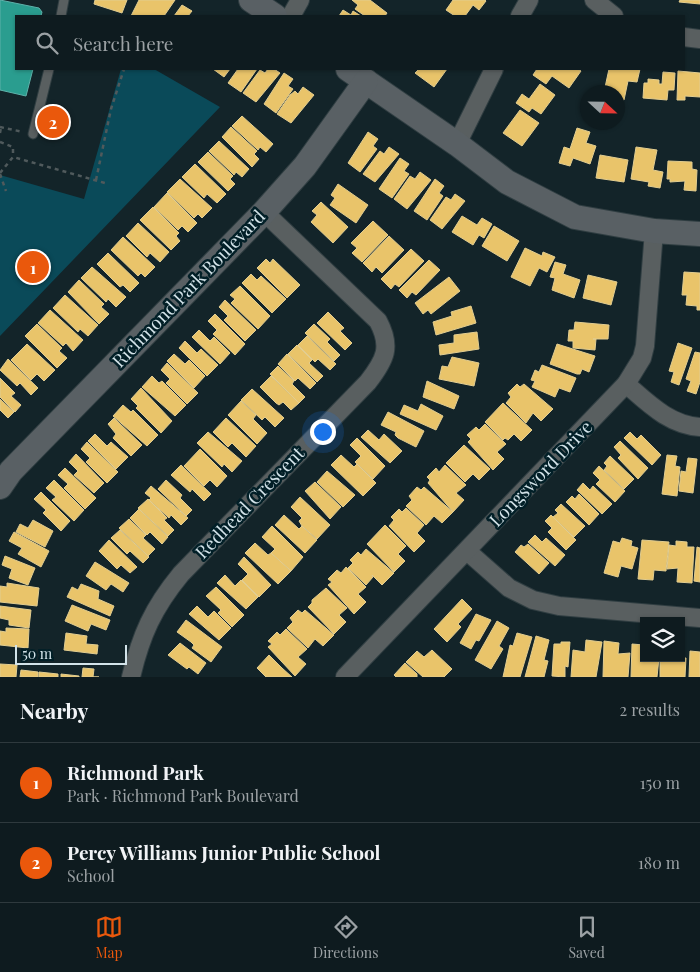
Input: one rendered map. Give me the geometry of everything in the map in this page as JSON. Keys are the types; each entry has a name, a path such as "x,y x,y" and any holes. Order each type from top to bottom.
{"street":[{"path":"251,0 274,15"},
{"path":"292,15 300,0"},
{"path":"521,15 529,0"},
{"path":"594,0 613,15"},
{"path":"685,37 700,39"},
{"path":"458,144 494,70"},
{"path":"357,75 458,144 507,182 575,217 654,231 700,234"},
{"name":"Richmond Park Boulevard","path":"0,487 11,471 264,212 305,166 357,75"},
{"name":"Redhead Crescent","path":"131,677 139,643 151,615 164,594 180,574 368,382 381,366 386,348 385,334 378,321 264,212"},
{"name":"Longsword Drive","path":"344,677 626,384 642,358 645,346 654,231"},
{"path":"626,384 654,409 668,418 700,427"},
{"path":"467,551 509,588 533,600 559,606 700,618"}],"lane":[{"path":"61,15 64,0"},
{"path":"34,134 49,70"}],"path":[{"path":"96,180 111,108 124,70"},
{"path":"0,133 1,127 34,134"},
{"path":"0,142 13,147 14,157 0,174 6,192"},
{"path":"14,157 105,183"}],"shaded area":[{"path":"121,70 156,70 220,107 0,336 0,175 84,199"}],"building: Homes":[{"path":"95,0 127,0 122,13 94,4"},
{"path":"139,0 175,0 165,15 132,15"},
{"path":"352,0 370,0 387,13 386,15 364,15 355,9 358,5"},
{"path":"453,0 486,1 479,10 473,5 466,15 454,15 446,10"},
{"path":"680,0 700,0 700,4 679,2"},
{"path":"182,5 192,11 189,15 175,15"},
{"path":"343,10 351,15 340,15"},
{"path":"353,11 359,15 351,15"},
{"path":"214,70 229,70 224,77"},
{"path":"237,70 256,70 241,92 228,83"},
{"path":"260,70 265,73 267,70 276,70 280,73 256,102 243,93"},
{"path":"418,70 446,70 434,87 415,73"},
{"path":"536,70 581,71 569,88 552,76 546,84 533,75"},
{"path":"609,70 640,70 637,82 628,81 625,95 625,85 606,85"},
{"path":"678,71 700,73 700,97 685,96 685,100 677,100"},
{"path":"663,72 675,73 674,90 668,90 667,100 643,98 644,83 648,83 648,79 659,80 659,84 662,84"},
{"path":"284,73 293,79 288,86 293,89 276,113 264,104"},
{"path":"540,84 555,95 541,114 532,108 529,112 516,103 522,94 529,99"},
{"path":"303,87 314,95 291,123 277,114 290,95 295,91 298,94"},
{"path":"520,110 539,123 522,146 503,133"},
{"path":"242,116 273,144 266,152 260,147 258,150 232,126"},
{"path":"231,127 257,151 254,154 259,159 252,167 222,137"},
{"path":"577,128 590,132 586,143 596,146 590,164 573,158 570,166 559,163 564,147 570,149"},
{"path":"368,132 378,139 373,146 377,149 360,172 348,163"},
{"path":"219,141 249,169 242,177 236,172 234,175 209,151"},
{"path":"389,147 399,154 375,182 363,174 380,151 384,154"},
{"path":"636,147 657,150 653,170 663,172 660,188 648,186 649,182 631,179"},
{"path":"208,152 233,176 230,179 235,184 228,191 198,162"},
{"path":"600,155 628,160 624,182 596,178"},
{"path":"400,158 409,164 404,171 409,174 392,198 379,189"},
{"path":"668,161 692,162 692,169 697,170 696,191 684,190 685,181 670,182 670,179 667,179"},
{"path":"195,164 226,194 217,203 207,194 204,198 182,177"},
{"path":"420,172 431,180 407,209 394,199 410,176 415,179"},
{"path":"180,179 212,208 202,218 198,214 194,218 167,192"},
{"path":"435,179 444,186 439,193 443,196 427,220 414,211"},
{"path":"338,184 368,205 356,223 330,205 335,198 331,195"},
{"path":"167,193 197,223 188,232 182,226 178,230 154,207"},
{"path":"455,194 465,201 442,229 430,220 446,197 451,200"},
{"path":"321,202 348,227 333,243 311,222 317,215 312,211"},
{"path":"153,207 179,233 176,236 180,241 171,250 140,220"},
{"path":"462,216 477,225 482,218 492,224 484,238 479,235 473,245 452,232"},
{"path":"373,221 388,235 362,262 352,253 357,248 351,243"},
{"path":"138,223 169,252 160,262 150,253 147,257 126,236"},
{"path":"494,226 519,241 507,261 482,246"},
{"path":"389,236 404,250 382,273 376,267 372,272 363,263"},
{"path":"123,237 155,267 145,277 141,273 138,276 111,250"},
{"path":"525,248 542,256 543,252 555,257 547,272 539,268 530,286 511,277"},
{"path":"411,249 424,261 399,287 395,284 391,289 381,279"},
{"path":"108,253 139,283 130,292 123,285 120,287 97,264"},
{"path":"266,259 270,263 273,259 300,285 287,298 257,268"},
{"path":"429,260 440,270 416,295 412,292 407,298 399,290"},
{"path":"555,262 566,265 563,274 580,280 574,298 552,290 555,278 550,277"},
{"path":"92,267 126,297 116,307 108,299 106,302 81,278"},
{"path":"684,272 700,273 700,310 697,310 697,306 686,305 687,295 682,295"},
{"path":"251,274 257,280 261,276 286,299 272,313 242,283"},
{"path":"588,275 617,282 611,305 583,298"},
{"path":"449,277 460,291 431,314 428,310 423,314 415,303"},
{"path":"79,280 104,304 101,307 109,314 99,324 68,292"},
{"path":"240,286 270,316 258,329 231,303 235,299 230,295"},
{"path":"65,295 98,325 88,336 80,329 78,332 53,308"},
{"path":"225,300 256,330 245,341 224,320 228,316 219,307"},
{"path":"471,306 476,323 436,335 433,322 452,316 451,312"},
{"path":"50,310 83,340 73,351 66,343 63,346 38,323"},
{"path":"328,312 344,328 340,331 352,343 345,350 317,323"},
{"path":"215,314 245,344 235,355 213,334 217,330 208,321"},
{"path":"575,322 609,325 608,339 596,339 595,350 573,348 573,341 568,341 569,330 574,330"},
{"path":"37,324 62,348 59,351 67,358 57,368 25,336"},
{"path":"314,324 330,339 327,342 340,355 334,361 305,333"},
{"path":"199,330 210,341 214,337 230,353 220,364 192,337"},
{"path":"477,332 479,349 440,355 439,345 454,343 454,335"},
{"path":"307,336 336,364 330,370 318,359 315,362 298,345"},
{"path":"185,341 197,353 201,349 218,365 207,376 179,348"},
{"path":"678,343 692,348 679,385 671,382 674,372 669,371"},
{"path":"27,344 55,370 44,381 37,374 31,380 11,360"},
{"path":"557,344 595,356 589,372 582,369 580,374 577,374 550,364"},
{"path":"297,345 312,360 309,363 323,376 317,382 288,354"},
{"path":"695,352 700,353 700,382 696,394 687,391 691,381 686,379"},
{"path":"174,354 185,364 189,360 205,376 194,388 167,361"},
{"path":"287,354 316,383 310,389 298,378 295,381 278,364"},
{"path":"452,357 479,363 474,386 439,379 442,366 448,367"},
{"path":"8,359 38,388 31,395 20,383 17,386 0,370"},
{"path":"167,363 198,393 187,404 166,383 170,379 161,370"},
{"path":"542,365 576,378 570,392 559,388 555,397 532,387 535,381 531,380 535,370 539,372"},
{"path":"278,366 294,381 292,384 305,397 299,403 270,374"},
{"path":"152,376 159,383 162,381 186,405 175,416 142,387"},
{"path":"271,376 299,403 291,410 283,402 279,405 276,403 260,387"},
{"path":"0,378 15,393 11,396 21,405 15,412 0,397"},
{"path":"427,381 459,396 454,409 423,397"},
{"path":"517,384 520,387 524,384 553,409 541,421 533,413 526,423 506,403 511,397 508,393"},
{"path":"141,388 172,421 161,433 136,408 138,406 131,399"},
{"path":"252,389 284,418 275,427 265,417 262,420 241,400"},
{"path":"0,399 14,412 8,418 0,410"},
{"path":"241,401 256,415 253,419 267,433 257,444 228,415"},
{"path":"503,403 532,430 521,441 514,434 508,440 505,438 503,440 485,422"},
{"path":"421,404 443,416 436,430 400,414 404,405 418,411"},
{"path":"123,405 131,412 133,410 158,435 147,446 113,416"},
{"path":"388,412 424,431 416,447 398,438 395,435 396,432 381,425"},
{"path":"114,418 142,445 131,456 113,438 116,434 108,424"},
{"path":"226,418 256,446 246,457 232,443 228,447 213,432"},
{"path":"485,424 506,444 497,452 504,459 493,470 468,442 471,439 467,435 476,427 479,430"},
{"path":"368,430 379,440 384,434 402,451 390,463 361,437"},
{"path":"208,432 242,461 232,472 224,464 222,467 197,443"},
{"path":"630,432 637,439 641,435 661,455 652,465 624,438"},
{"path":"95,434 107,446 111,442 128,457 116,469 88,441"},
{"path":"357,438 385,466 373,479 355,462 361,456 350,445"},
{"path":"620,441 648,468 638,479 618,458 621,455 614,447"},
{"path":"87,442 118,472 107,483 86,462 90,458 81,449"},
{"path":"464,445 490,469 479,480 473,474 465,482 446,463"},
{"path":"200,449 227,476 217,487 210,480 204,486 184,466"},
{"path":"76,454 104,483 94,493 74,475 78,471 69,462"},
{"path":"341,455 354,467 357,464 376,483 363,496 331,465"},
{"path":"667,455 677,456 675,466 680,467 677,496 662,494"},
{"path":"610,456 634,479 624,489 604,470 607,466 604,463"},
{"path":"688,458 697,459 693,493 679,491 681,471 686,472"},
{"path":"181,465 211,494 204,501 192,489 190,492 171,475"},
{"path":"445,465 466,485 456,493 464,500 453,512 428,483 430,480 427,477 436,468 439,472"},
{"path":"599,466 625,491 615,502 596,484 600,480 593,473"},
{"path":"65,468 96,498 85,509 64,488 68,484 58,475"},
{"path":"327,471 355,495 343,507 317,482"},
{"path":"54,480 84,510 74,521 52,500 56,497 46,488"},
{"path":"166,480 182,495 180,498 192,510 186,516 158,489"},
{"path":"315,482 341,507 330,519 305,491"},
{"path":"583,483 590,490 593,486 612,504 602,514 577,490"},
{"path":"151,486 188,518 181,525 171,515 169,518 149,500 151,498 145,493"},
{"path":"417,487 421,490 424,487 453,512 442,523 434,516 426,525 406,506 412,500 409,496"},
{"path":"41,492 70,521 61,531 43,513 46,510 34,499"},
{"path":"579,494 599,514 589,525 566,502 572,496 575,499"},
{"path":"300,497 330,525 317,539 302,526 299,521 302,518 291,507"},
{"path":"148,499 167,518 164,520 174,530 168,536 138,508"},
{"path":"561,504 585,526 574,537 553,517 558,513 555,510"},
{"path":"406,508 424,525 417,533 425,541 414,552 389,526 394,520 391,517 399,509 402,512"},
{"path":"139,509 168,537 162,544 150,532 147,535 130,518"},
{"path":"284,515 299,529 302,526 317,540 305,553 275,525"},
{"path":"551,515 576,540 566,550 548,532 552,528 545,521"},
{"path":"129,519 146,535 143,538 155,549 148,556 119,528"},
{"path":"33,520 53,531 45,547 16,532 20,524 28,528"},
{"path":"385,525 406,546 398,554 405,561 394,572 367,544"},
{"path":"272,526 303,557 291,571 271,553 275,549 262,537"},
{"path":"120,530 149,557 143,563 130,551 127,554 111,538"},
{"path":"14,532 49,551 41,567 18,554 22,548 9,541"},
{"path":"535,535 542,542 546,538 565,555 555,566 528,542"},
{"path":"622,538 632,541 631,546 638,548 632,569 621,566 618,577 604,573 613,541 620,543"},
{"path":"109,540 137,567 130,573 121,565 117,569 99,551"},
{"path":"642,540 669,542 666,571 654,570 653,580 638,579"},
{"path":"676,541 687,542 687,547 694,547 692,583 677,582 678,568 667,569 669,545 676,546"},
{"path":"255,543 268,555 271,553 291,571 278,584 245,553"},
{"path":"528,544 549,563 539,574 515,552 521,545 524,547"},
{"path":"697,547 700,548 700,582 694,581"},
{"path":"366,549 394,573 382,585 372,575 373,577 366,585 348,568 353,563 350,560 358,552 361,555"},
{"path":"5,556 35,568 28,585 9,578 12,569 2,565"},
{"path":"244,557 271,585 259,597 242,580 248,574 238,564"},
{"path":"95,562 129,583 123,592 111,584 106,590 86,576"},
{"path":"346,567 366,587 358,594 366,602 354,614 328,585 332,582 328,579 337,570 341,573"},
{"path":"225,575 235,586 241,580 258,597 246,609 217,583"},
{"path":"7,583 39,588 37,606 0,602 0,586 7,587"},
{"path":"81,584 99,591 98,599 114,606 110,616 67,597 72,587 78,590"},
{"path":"216,587 244,615 232,627 218,613 221,610 206,596"},
{"path":"326,588 347,608 339,615 346,622 334,634 308,607 312,600"},
{"path":"462,599 472,609 458,624 461,627 447,642 434,629"},
{"path":"72,605 110,620 106,630 91,624 88,631 65,621"},
{"path":"0,606 31,610 29,628 9,625 9,620 0,618"},
{"path":"197,606 208,617 214,611 231,628 219,640 189,614"},
{"path":"298,610 302,613 305,610 334,635 323,646 315,639 308,648 287,628 293,622 290,618"},
{"path":"476,614 491,620 479,641 476,640 471,649 460,643"},
{"path":"186,620 222,647 211,662 192,648 194,645 177,632"},
{"path":"497,621 509,628 499,646 503,649 491,669 475,660"},
{"path":"6,628 29,629 28,648 0,645 0,631 6,632"},
{"path":"286,629 307,649 298,657 306,664 295,676 268,647 272,644 268,641 277,632 280,635"},
{"path":"66,633 87,636 86,644 98,645 97,654 64,650"},
{"path":"517,633 532,637 520,677 503,677 510,645 513,646"},
{"path":"536,636 549,640 544,660 548,661 544,677 525,677"},
{"path":"586,640 602,642 596,677 571,677 573,650 585,652"},
{"path":"604,641 619,643 618,654 630,653 628,677 603,677"},
{"path":"561,642 570,642 568,667 565,666 565,677 552,676 554,644 561,644"},
{"path":"180,643 206,663 198,674 189,667 187,669 168,655"},
{"path":"632,644 640,645 640,662 659,662 657,677 631,677"},
{"path":"432,650 452,669 444,677 423,677 406,662 417,651 424,657"},
{"path":"690,651 700,652 700,677 689,677"},
{"path":"269,655 292,677 266,677 257,668"},
{"path":"686,658 685,677 660,677 660,662 685,662"},
{"path":"405,663 417,674 417,677 396,677 394,675"},
{"path":"0,664 17,665 16,677 0,677"},
{"path":"83,668 94,669 93,677 82,677"},
{"path":"21,670 38,672 38,677 20,677"},
{"path":"39,672 58,674 58,677 39,677"},
{"path":"61,674 79,676 79,677 61,677"}],"building: Schools":[{"path":"0,0 39,8 42,12 41,15 15,15 15,70 33,70 26,96 0,90"}],"place":[{"name":"Percy Williams Junior Public School","path":"53,122"},
{"name":"Richmond Park","path":"33,267"}]}
